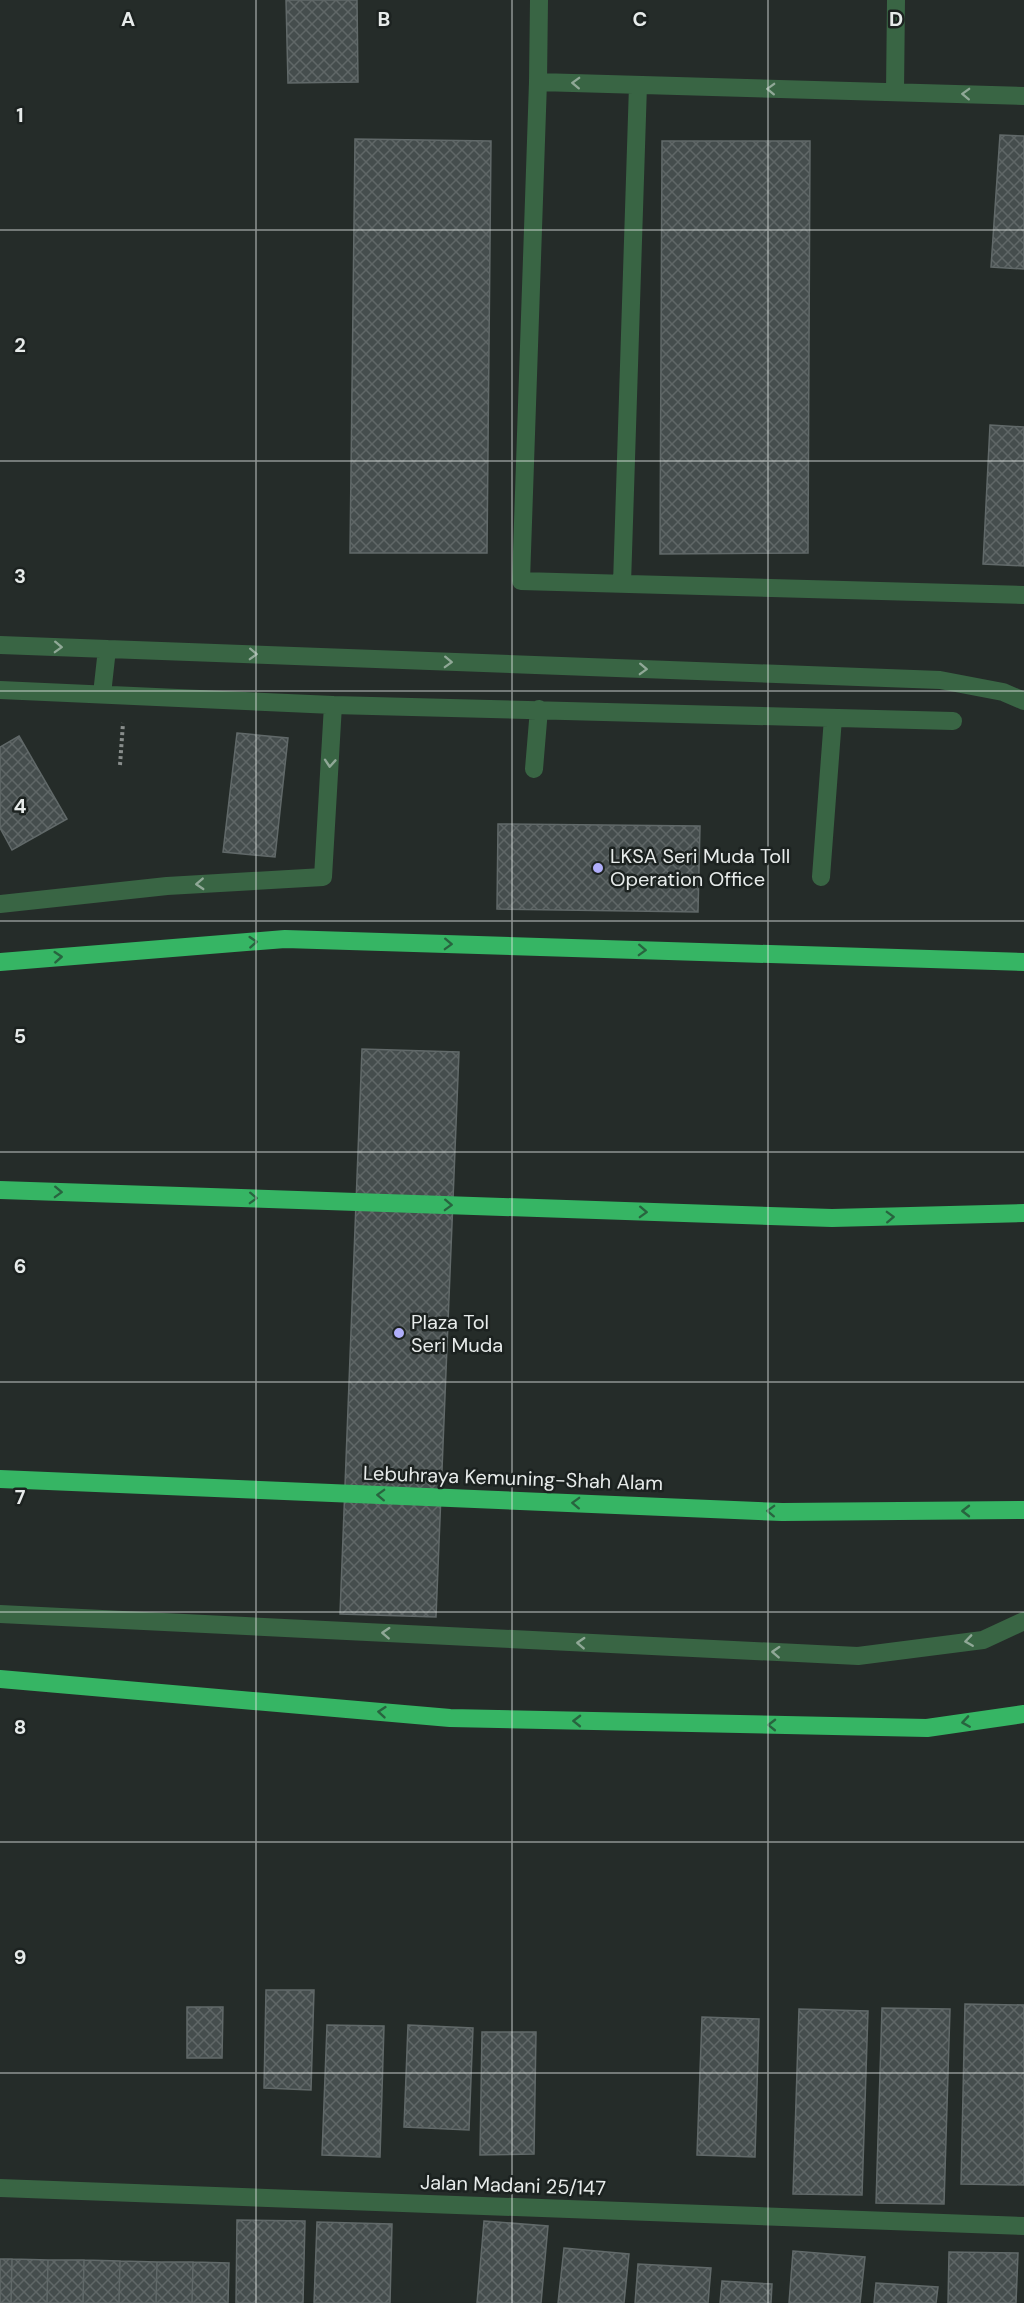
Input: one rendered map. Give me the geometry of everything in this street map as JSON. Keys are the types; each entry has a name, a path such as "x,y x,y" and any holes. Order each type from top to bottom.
{"highway":[{"path":"0,962 285,939 1024,962"},
{"path":"0,1190 832,1218 1024,1213"},
{"name":"Lebuhraya Kemuning-Shah Alam","path":"0,1479 782,1512 1024,1510"},
{"path":"0,1679 450,1718 927,1728 1024,1714"}],"street":[{"path":"539,0 521,581 1024,595"},
{"path":"895,92 896,0"},
{"path":"538,82 1024,96"},
{"path":"622,584 638,85"},
{"path":"0,645 940,680 1003,692 1024,701"},
{"path":"102,694 107,649"},
{"path":"0,690 333,705 953,721"},
{"path":"0,904 167,886 322,877 333,705"},
{"path":"534,769 538,709"},
{"path":"821,877 833,718"},
{"path":"0,1614 858,1656 983,1640 1024,1622"},
{"name":"Jalan Madani 25/147","path":"0,2188 1024,2226"}],"path":[{"path":"120,765 126,696"}],"building":[{"path":"286,0 357,0 358,82 288,83"},
{"path":"1000,135 1024,136 1024,269 991,267"},
{"path":"355,139 491,141 487,553 350,553"},
{"path":"662,141 810,141 808,553 660,554"},
{"path":"990,425 1024,427 1024,566 983,564"},
{"path":"237,733 288,738 275,857 223,852"},
{"path":"19,736 67,819 12,850 0,828 0,747"},
{"name":"LKSA Seri Muda Toll Operation Office","path":"498,824 700,826 698,912 497,909"},
{"name":"Plaza Tol Seri Muda","path":"362,1049 459,1052 436,1617 340,1614"},
{"path":"266,1990 314,1990 311,2090 264,2088"},
{"path":"965,2004 1024,2005 1024,2185 961,2184"},
{"path":"187,2007 223,2007 222,2058 187,2058"},
{"path":"882,2008 950,2009 944,2204 876,2203"},
{"path":"799,2009 868,2011 862,2195 793,2194"},
{"path":"702,2017 759,2019 755,2157 697,2155"},
{"path":"327,2025 384,2026 380,2157 322,2155"},
{"path":"408,2025 473,2028 469,2130 404,2127"},
{"path":"482,2032 536,2032 534,2154 480,2155"},
{"path":"237,2220 305,2221 303,2303 236,2303"},
{"path":"484,2221 548,2226 541,2303 477,2303"},
{"path":"317,2222 392,2224 390,2303 314,2303"},
{"path":"564,2248 629,2254 624,2303 558,2303"},
{"path":"793,2251 865,2257 860,2303 789,2303"},
{"path":"949,2252 1018,2253 1016,2303 948,2303"},
{"path":"0,2259 12,2259 11,2303 0,2303"},
{"path":"12,2259 48,2260 47,2303 11,2303"},
{"path":"48,2260 84,2260 83,2303 47,2303"},
{"path":"84,2260 120,2261 119,2303 83,2303"},
{"path":"120,2261 157,2262 156,2303 119,2303"},
{"path":"157,2262 193,2262 192,2303 156,2303"},
{"path":"193,2262 229,2263 228,2303 192,2303"},
{"path":"638,2264 711,2268 708,2303 635,2303"},
{"path":"722,2281 772,2284 771,2303 720,2303"},
{"path":"876,2283 938,2287 936,2303 874,2303"}],"place":[{"name":"LKSA Seri Muda Toll Operation Office","path":"598,868"},
{"name":"Plaza Tol Seri Muda","path":"399,1333"}]}
